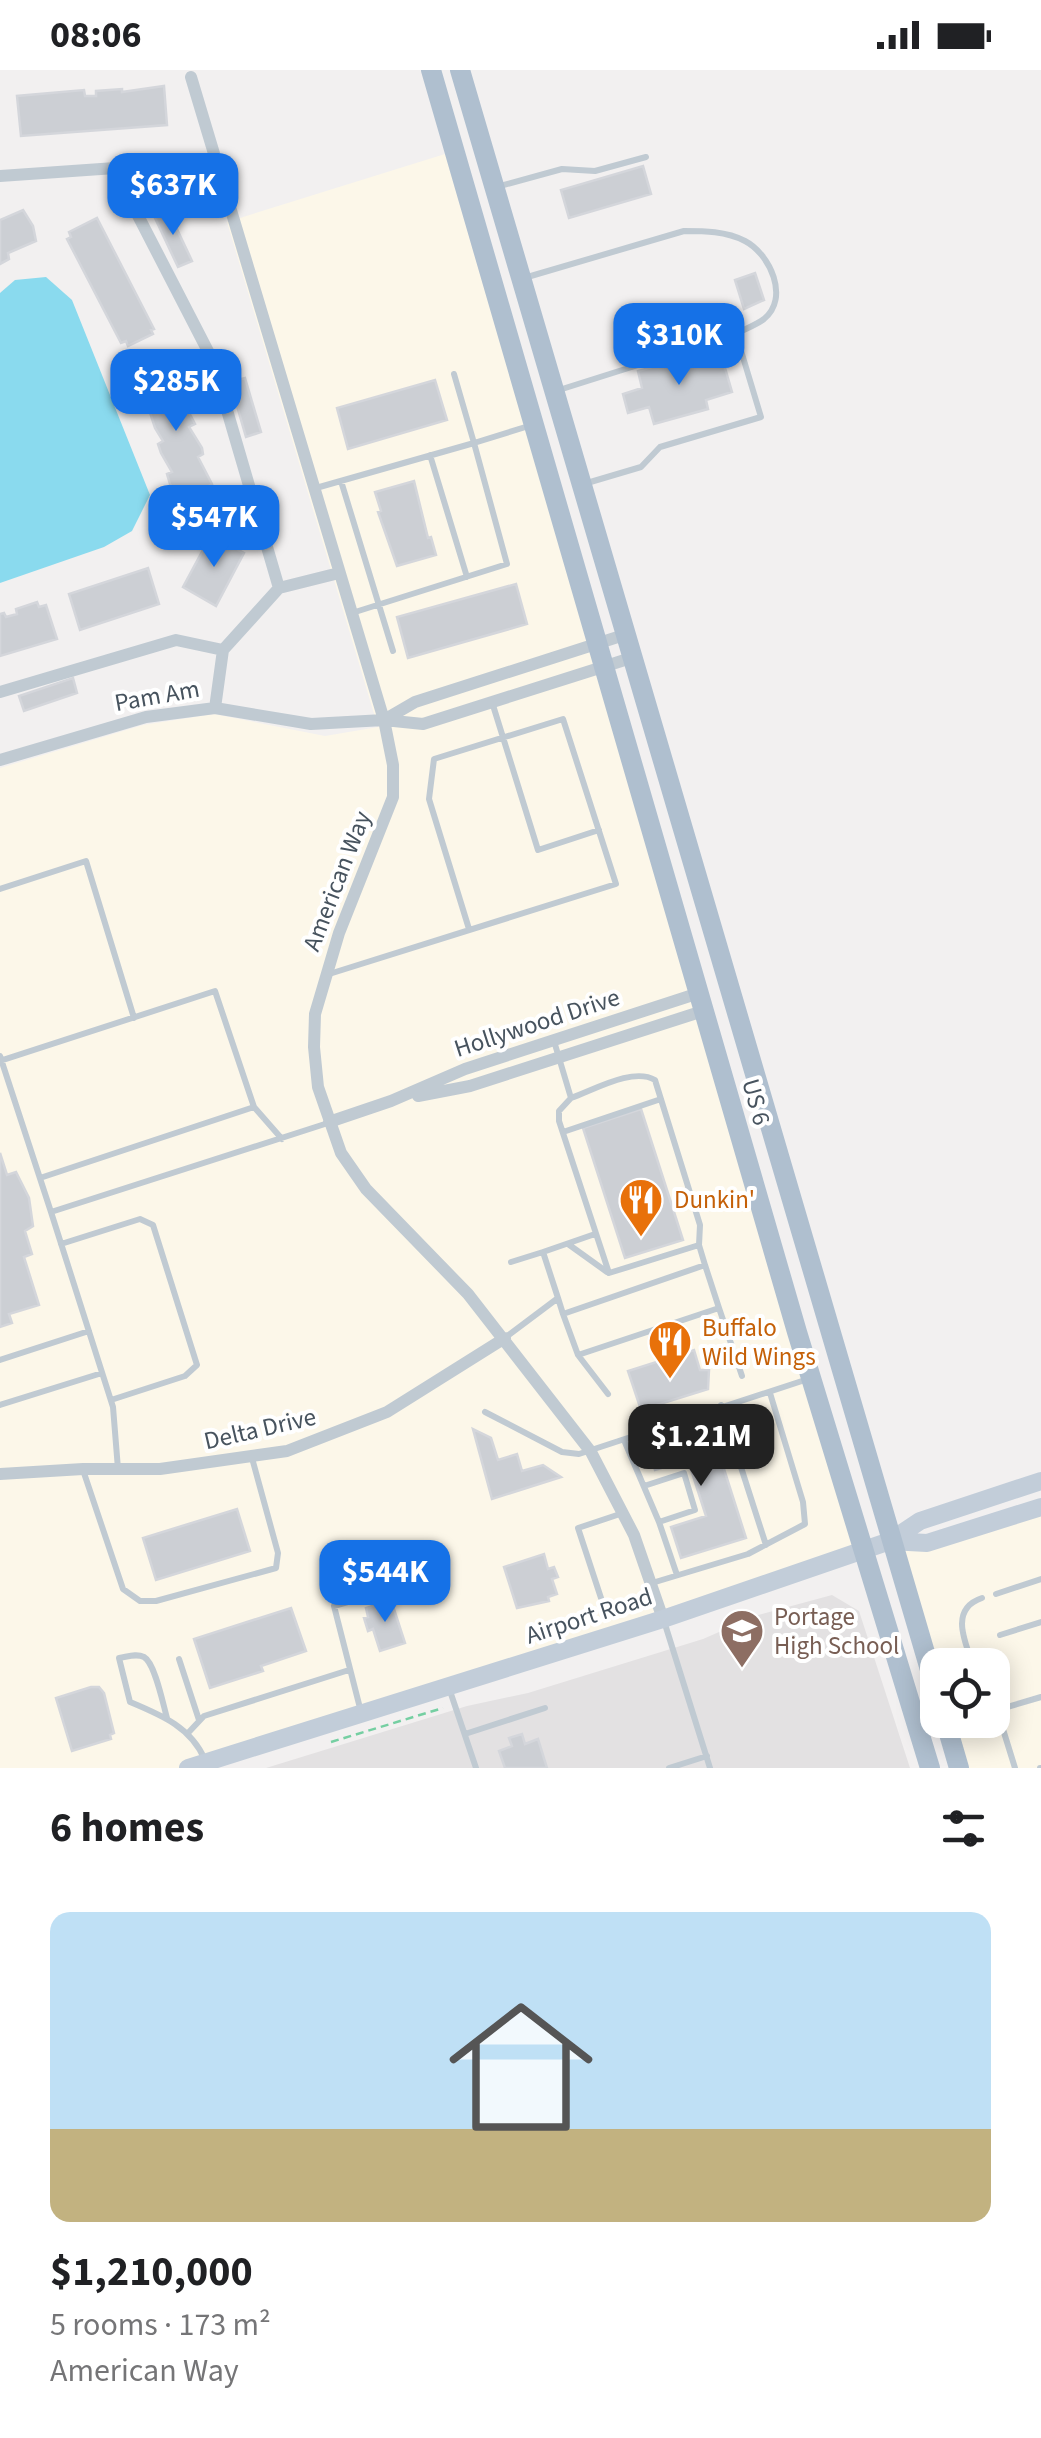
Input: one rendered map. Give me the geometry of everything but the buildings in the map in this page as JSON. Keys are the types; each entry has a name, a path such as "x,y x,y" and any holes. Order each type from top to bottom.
{"main road":[{"name":"US 6","path":"431,70 811,1378 930,1768"},
{"name":"US 6","path":"460,70 923,1648"},
{"path":"890,1542 920,1520 1041,1481"},
{"path":"890,1542 927,1543 1041,1507"},
{"name":"Airport Road","path":"196,1765 362,1713 452,1696 664,1618 890,1542"},
{"path":"951,1738 960,1768"}],"street":[{"name":"American Way","path":"191,77 394,764 393,797 325,976 315,1014 318,1086 329,1122 341,1153 366,1190 429,1252 505,1338 591,1452 624,1512 664,1618"},
{"path":"0,176 216,161"},
{"path":"126,168 131,202 212,359 280,588"},
{"path":"215,708 222,650 280,588 339,573"},
{"name":"Pam Am","path":"384,720 415,702 624,635"},
{"path":"0,692 176,640 222,650"},
{"name":"Pam Am","path":"0,760 146,717 215,708 311,724 384,720 422,724 630,658"},
{"name":"Hollywood Drive","path":"329,1122 465,1069 554,1040 701,1002"},
{"name":"Hollywood Drive","path":"391,1101 470,1086 559,1058 701,1002"},
{"name":"Delta Drive","path":"0,1474 83,1468 160,1470 252,1458 304,1445 387,1412 505,1338"}],"lane":[{"path":"494,188 562,169 595,171 646,157"},
{"path":"521,278 684,231 711,231 746,241 767,262 775,282 776,300 766,318 736,334 554,392"},
{"path":"581,485 641,467 660,447 761,418 736,334"},
{"path":"351,613 507,564 454,374"},
{"path":"314,489 533,425"},
{"path":"430,455 466,577"},
{"path":"341,481 393,651"},
{"path":"492,702 538,850 599,830"},
{"path":"325,976 616,884 564,719 434,759 429,799 468,930"},
{"path":"0,889 86,861 134,1018"},
{"path":"118,1469 111,1400 0,1059 215,992 254,1107 282,1139"},
{"path":"554,1040 572,1098"},
{"path":"608,1273 562,1132 559,1111 572,1098 635,1076 650,1076 655,1080 700,1225 705,1265 742,1376"},
{"path":"562,1132 661,1099"},
{"path":"40,1178 254,1107"},
{"path":"51,1212 329,1122"},
{"path":"61,1244 140,1219 153,1225 197,1366 186,1376 111,1400"},
{"path":"511,1262 595,1234"},
{"path":"567,1244 608,1273"},
{"path":"608,1273 700,1245"},
{"path":"544,1252 578,1355 608,1394"},
{"path":"563,1314 705,1265"},
{"path":"505,1338 558,1298"},
{"path":"578,1355 718,1308"},
{"path":"0,1360 88,1330"},
{"path":"0,1406 102,1373"},
{"path":"485,1412 562,1452 591,1452 811,1378"},
{"path":"651,1584 748,1554 805,1524 803,1502 770,1393"},
{"path":"721,1406 766,1545"},
{"path":"624,1440 677,1575"},
{"path":"83,1468 123,1589 140,1600 156,1602 276,1568 278,1552 252,1458"},
{"path":"644,1486 684,1473 695,1510 659,1522"},
{"path":"600,1598 578,1528 624,1512"},
{"path":"996,1594 1041,1579"},
{"path":"362,1713 334,1606 378,1592"},
{"path":"967,1648 961,1630 964,1611 982,1598"},
{"path":"664,1618 710,1768"},
{"path":"1000,1635 1041,1622"},
{"path":"167,1718 151,1664 145,1657 120,1658 130,1702 167,1718 198,1743 196,1765"},
{"path":"178,1658 198,1720"},
{"path":"188,1734 198,1720 348,1670"},
{"path":"452,1696 476,1768"},
{"path":"1010,1706 1041,1696"},
{"path":"464,1734 545,1708"},
{"path":"1006,1738 1015,1768"},
{"path":"669,1768 706,1756"}],"path":[{"path":"331,1742 452,1696"}],"shaded area":[{"path":"445,154 853,1547 181,1768 0,1768 0,768 143,725 214,714 325,736 378,727 227,222"},
{"path":"1041,1502 1041,1768 969,1768 960,1738 1010,1738 1010,1648 933,1648 901,1547"},
{"name":"Portage High School","path":"832,1595 859,1611 910,1768 266,1768 467,1706 528,1693 703,1639 758,1615"}],"water":[{"path":"46,277 72,300 150,495 132,531 104,547 0,583 0,293 15,280"}],"place":[{"name":"Dunkin'","path":"641,1238"},
{"name":"Buffalo Wild Wings","path":"670,1380"},
{"name":"Portage High School","path":"742,1669"}]}
